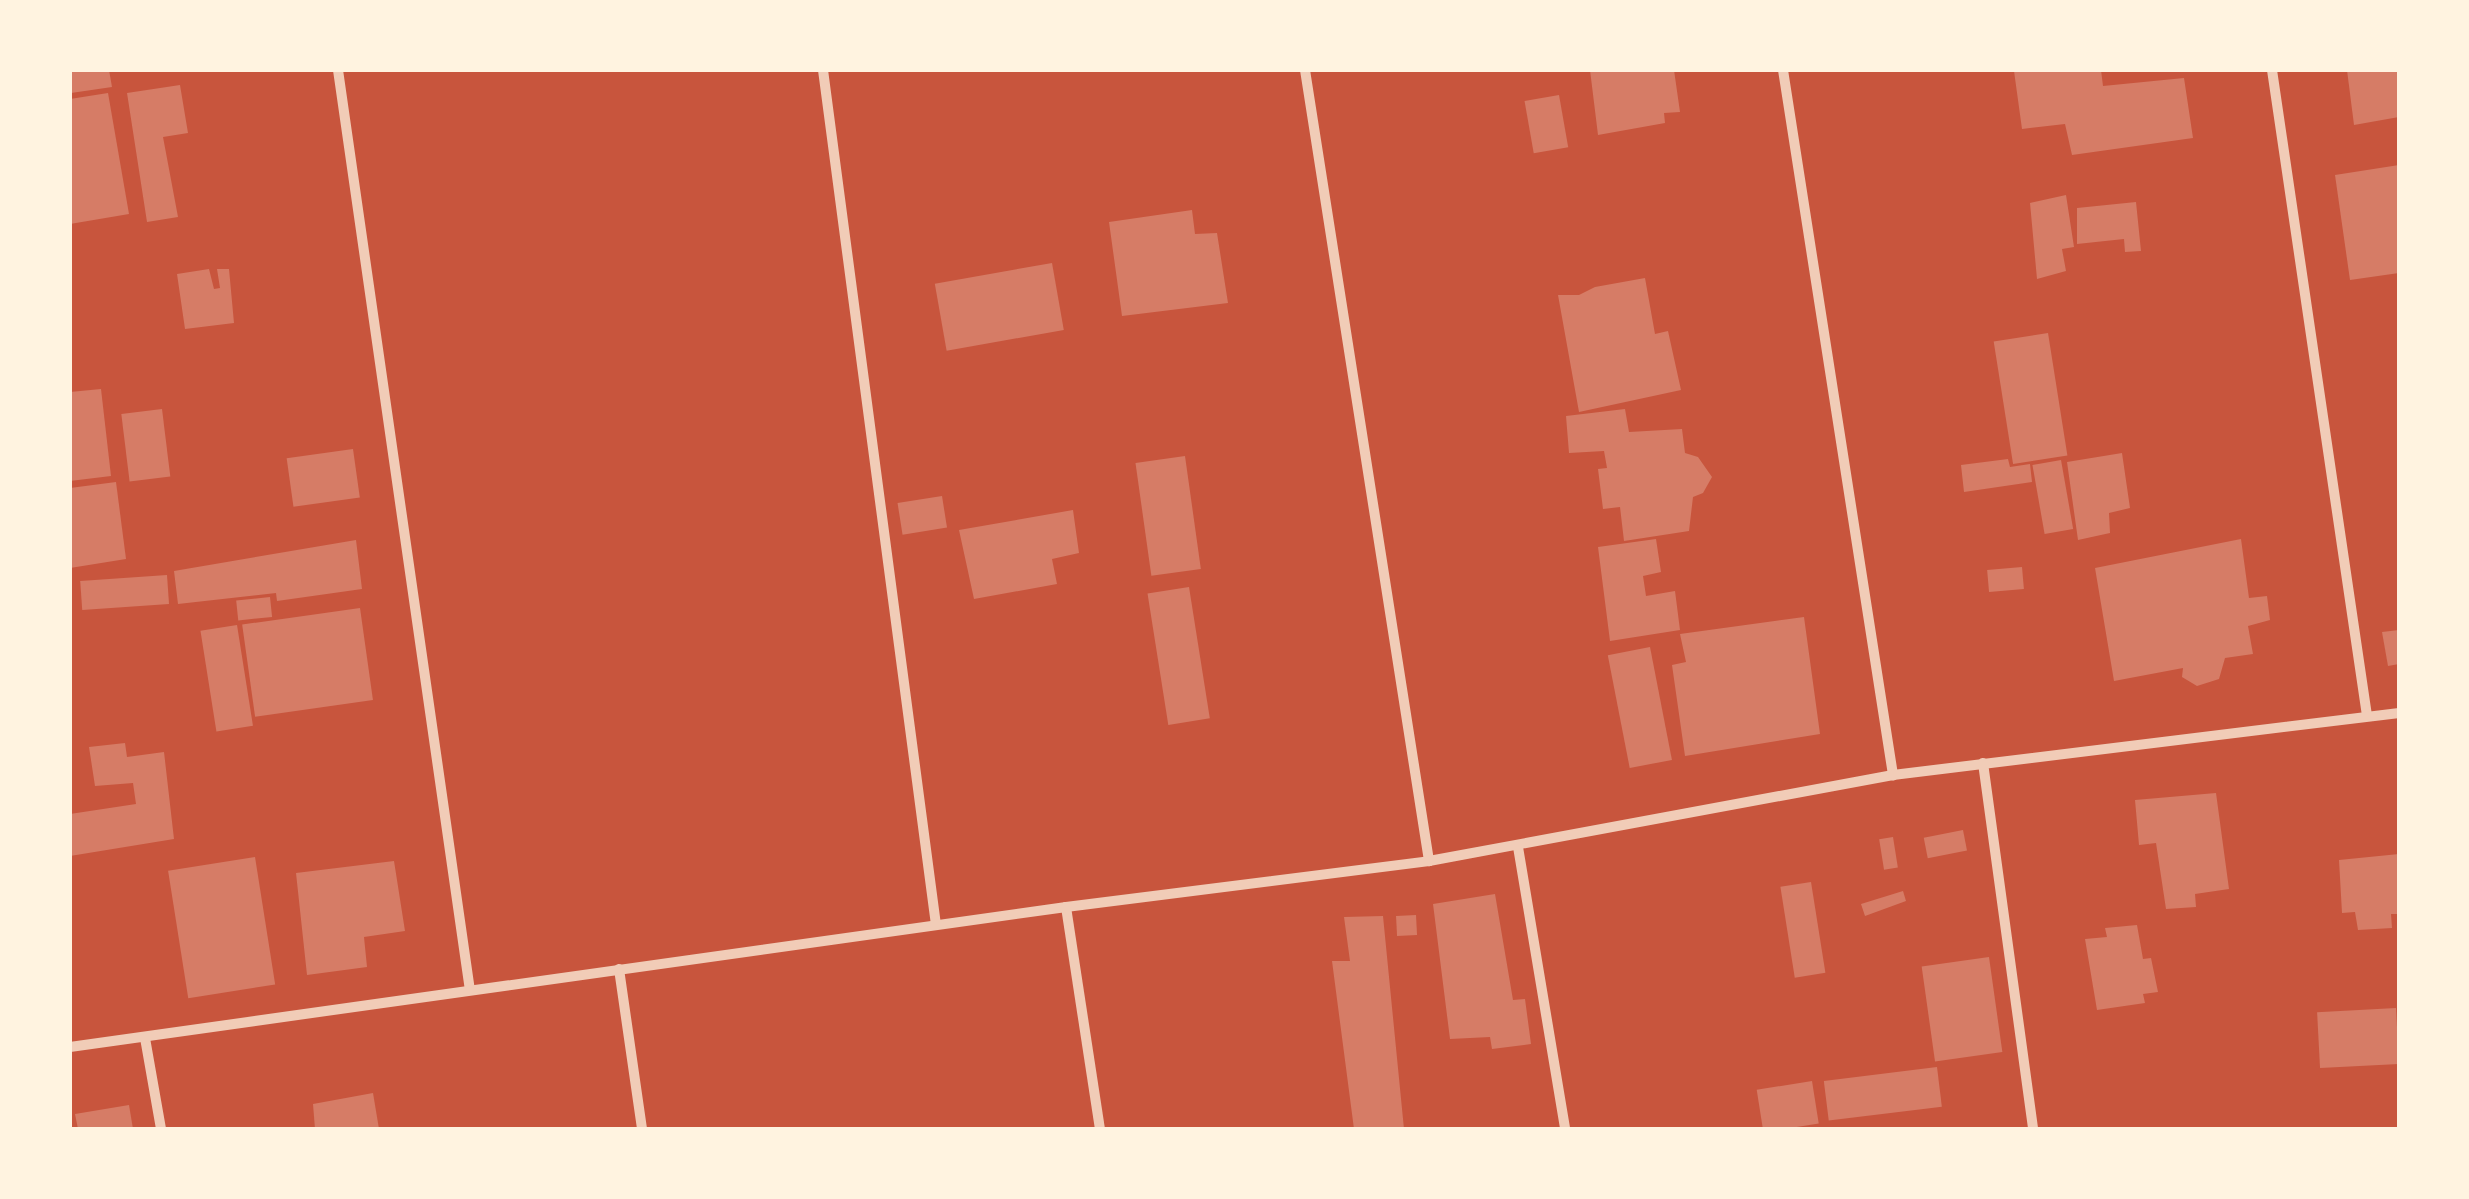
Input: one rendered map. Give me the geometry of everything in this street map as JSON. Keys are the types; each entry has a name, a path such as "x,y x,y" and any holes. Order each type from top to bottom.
{"street":[{"path":"338,70 470,990"},
{"path":"824,70 936,926"},
{"path":"1305,70 1428,861"},
{"path":"1782,70 1893,775"},
{"path":"2272,70 2367,716"},
{"path":"70,1047 1066,907 1428,861 1893,775 2399,713"},
{"path":"1984,763 2033,1129"},
{"path":"1518,847 1565,1129"},
{"path":"1066,907 1100,1129"},
{"path":"619,969 642,1129"},
{"path":"145,1038 160,1129"}],"building":[{"path":"70,70 109,70 112,87 71,93"},
{"path":"1590,70 1674,70 1680,112 1664,113 1665,123 1598,135"},
{"path":"2101,70 2103,86 2184,78 2193,138 2072,155 2065,124 2022,129 2014,71"},
{"path":"2347,70 2399,70 2399,117 2354,125"},
{"path":"180,85 188,133 163,137 178,217 147,222 127,93"},
{"path":"108,93 129,214 70,224 70,99"},
{"path":"1559,95 1568,147 1534,153 1525,101"},
{"path":"2399,165 2399,273 2350,280 2335,175"},
{"path":"2066,195 2074,247 2062,249 2066,271 2037,279 2030,203"},
{"path":"2136,202 2141,251 2125,252 2124,239 2077,244 2077,208"},
{"path":"1192,210 1195,234 1217,233 1228,303 1122,316 1109,222"},
{"path":"1052,263 1064,330 947,351 935,284"},
{"path":"209,269 214,289 220,288 217,269 229,269 234,323 185,329 177,274"},
{"path":"1645,278 1655,334 1668,331 1681,390 1579,412 1558,295 1579,295 1595,287"},
{"path":"2048,333 2067,455 2013,464 1994,342"},
{"path":"101,389 111,476 70,481 70,392"},
{"path":"162,409 170,476 130,481 121,414"},
{"path":"1625,409 1629,432 1682,429 1685,453 1698,457 1712,477 1703,493 1693,497 1689,531 1624,541 1620,507 1603,509 1598,469 1607,468 1604,451 1569,453 1566,416"},
{"path":"353,449 360,498 293,507 287,458"},
{"path":"2122,453 2130,508 2109,513 2110,533 2078,540 2067,462"},
{"path":"1185,456 1201,569 1151,576 1135,463"},
{"path":"2008,459 2010,467 2030,464 2032,482 1964,492 1961,465"},
{"path":"2061,460 2073,529 2045,534 2032,465"},
{"path":"116,482 126,559 70,568 70,488"},
{"path":"942,496 947,528 903,535 898,503"},
{"path":"1073,510 1079,553 1052,559 1057,584 974,599 959,530"},
{"path":"1656,539 1661,572 1643,576 1646,596 1675,591 1680,630 1610,641 1598,547"},
{"path":"2241,539 2249,598 2267,596 2270,620 2248,626 2253,654 2225,658 2219,679 2197,686 2182,677 2183,668 2114,681 2095,568"},
{"path":"356,540 362,589 277,601 276,593 178,604 174,571"},
{"path":"2022,567 2024,589 1989,592 1987,570"},
{"path":"167,575 169,604 82,610 80,581"},
{"path":"1189,587 1210,718 1168,725 1148,594"},
{"path":"270,597 272,617 238,620 236,601"},
{"path":"360,608 373,700 255,717 242,625"},
{"path":"1804,617 1820,734 1685,756 1672,665 1686,662 1680,634"},
{"path":"237,625 253,726 216,732 200,631"},
{"path":"2399,630 2399,664 2388,666 2382,632"},
{"path":"1650,647 1672,760 1630,768 1608,655"},
{"path":"125,743 127,757 164,752 174,839 70,856 70,814 136,804 133,783 95,786 89,747"},
{"path":"2216,793 2229,889 2195,894 2196,907 2166,909 2156,843 2139,845 2135,800"},
{"path":"1963,830 1967,851 1928,858 1924,838"},
{"path":"1893,837 1898,868 1884,870 1879,839"},
{"path":"2399,854 2399,914 2391,914 2392,928 2358,930 2355,912 2342,913 2339,860"},
{"path":"255,857 275,984 188,998 168,871"},
{"path":"394,861 405,931 364,937 367,967 307,975 296,873"},
{"path":"1811,882 1825,973 1795,978 1780,887"},
{"path":"1903,891 1906,901 1865,916 1861,904"},
{"path":"1495,894 1513,1000 1525,999 1531,1044 1492,1049 1490,1037 1450,1039 1433,904"},
{"path":"1416,915 1417,935 1397,936 1396,916"},
{"path":"1383,916 1404,1129 1354,1129 1332,961 1350,961 1344,917"},
{"path":"2137,925 2143,959 2151,958 2158,992 2143,994 2145,1003 2097,1010 2085,939 2107,937 2105,928"},
{"path":"1989,957 2002,1052 1935,1062 1922,966"},
{"path":"2396,1008 2399,1064 2320,1068 2317,1012"},
{"path":"1937,1067 1942,1107 1829,1121 1824,1081"},
{"path":"1812,1081 1819,1123 1763,1129 1757,1090"},
{"path":"373,1093 379,1129 315,1129 313,1104"},
{"path":"129,1105 133,1129 78,1129 75,1114"}]}
